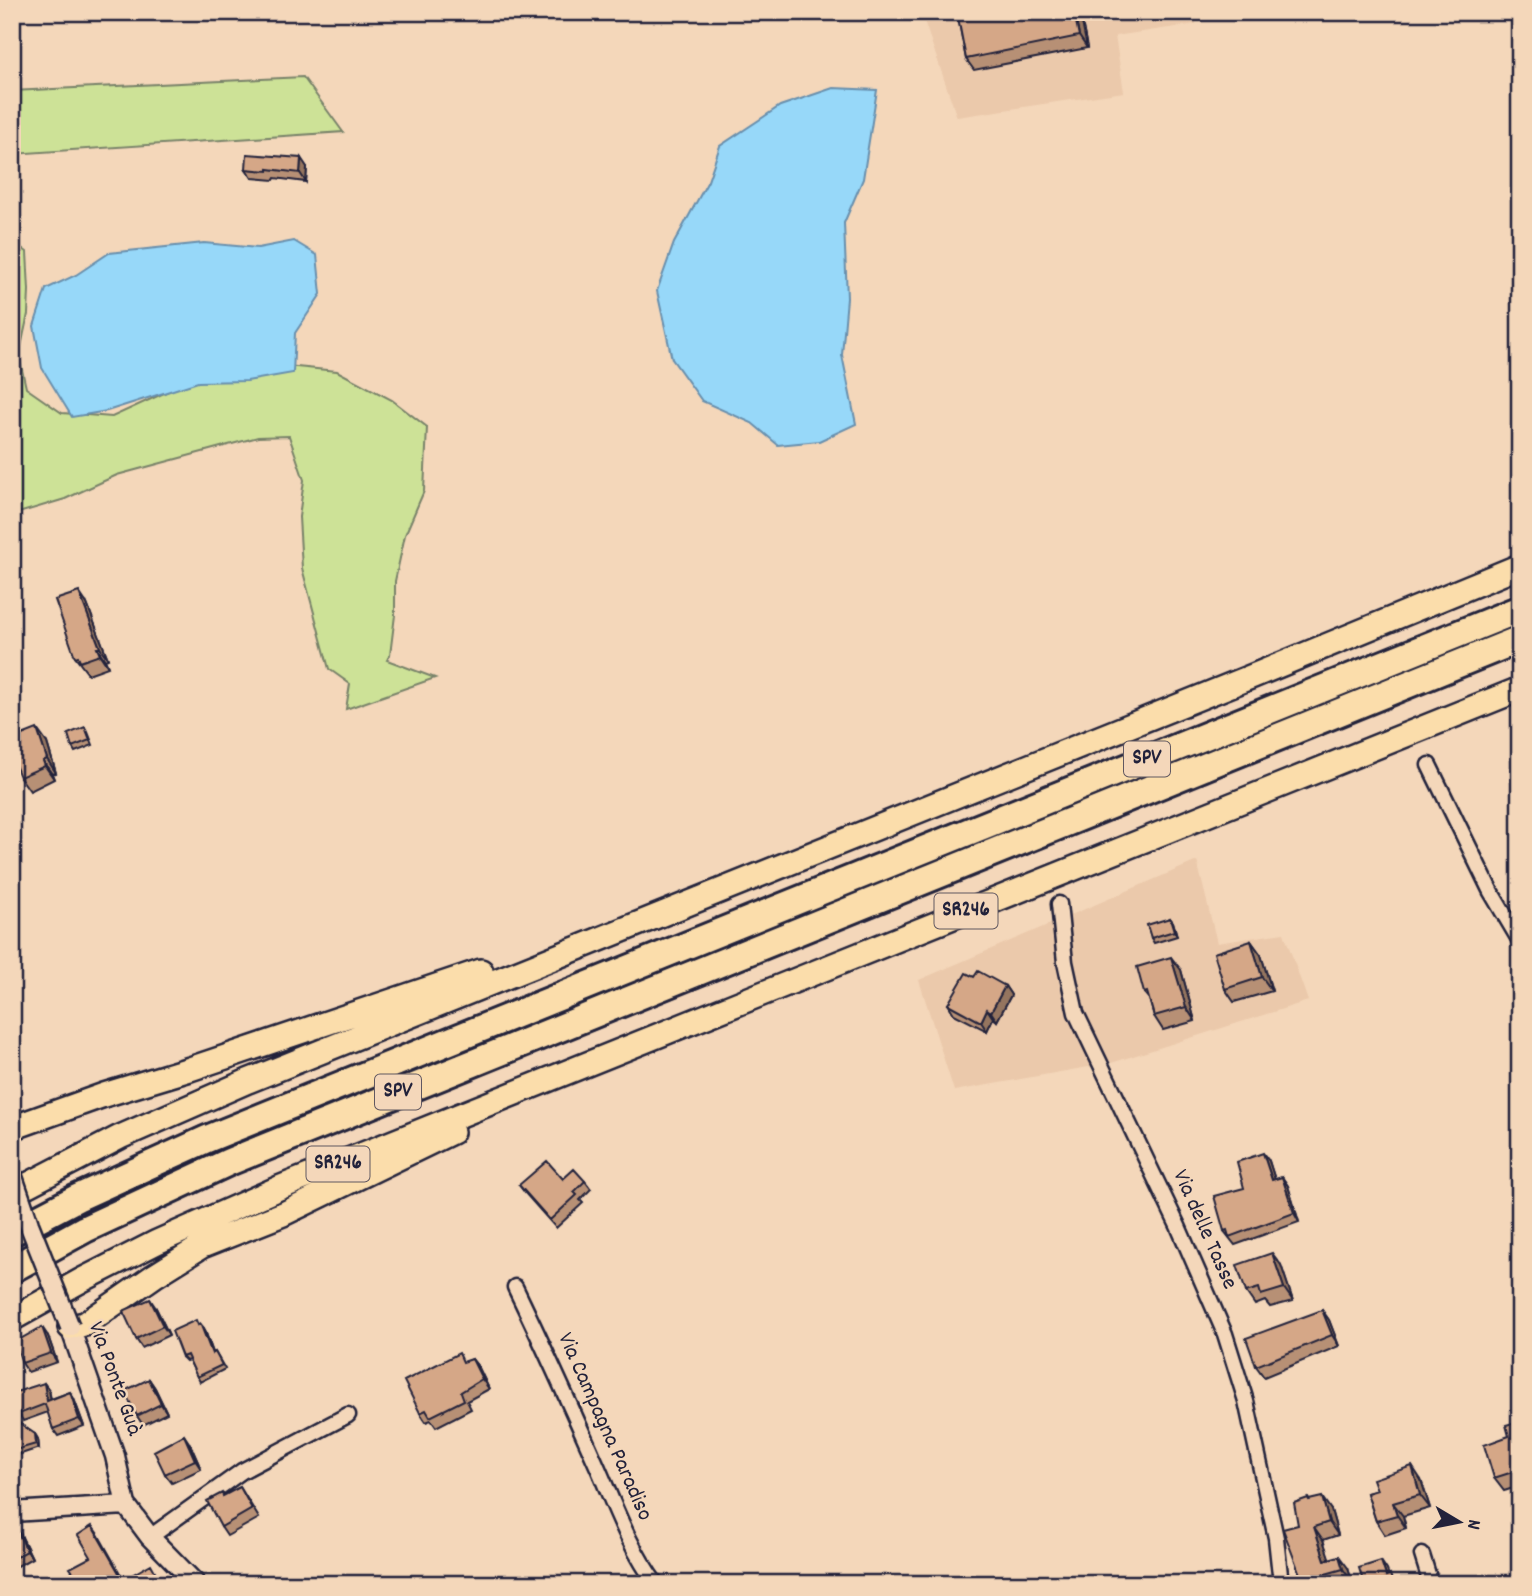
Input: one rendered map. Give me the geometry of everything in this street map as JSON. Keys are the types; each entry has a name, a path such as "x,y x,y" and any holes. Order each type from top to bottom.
{"highway":[{"path":"12,1192 120,1137 248,1081 1520,566"},
{"name":"SPV","path":"12,1232 88,1193 207,1139 1520,609"},
{"name":"SPV","path":"12,1269 85,1229 229,1162 1520,639"},
{"name":"SR246","path":"12,1319 157,1242 401,1137 1520,689"},
{"path":"12,1128 104,1095 635,923"},
{"path":"70,1328 85,1324 202,1246 283,1214 466,1126 572,1083 673,1030"}],"street":[{"path":"1429,765 1491,892 1520,942"},
{"name":"Via delle Tasse","path":"1059,904 1065,962 1076,1013 1178,1226 1224,1334 1243,1390 1276,1538 1281,1584"},
{"name":"Via Ponte Guà","path":"12,1174 115,1456 126,1505 150,1537 196,1584"},
{"name":"Via Campagna Paradiso","path":"515,1287 567,1395 627,1533 656,1584"},
{"path":"150,1537 242,1471 348,1415"},
{"path":"12,1512 126,1505"},
{"path":"1422,1555 1431,1584"}],"shaded area":[{"path":"921,12 1195,12 1196,24 1115,36 1124,92 957,117"},
{"path":"1197,861 1217,943 1284,933 1308,1001 1111,1063 954,1091 919,980"}],"green space":[{"path":"303,77 343,132 12,154 12,91"},
{"path":"12,241 27,252 28,314 19,356 26,388 62,413 112,417 210,372 276,365 337,371 392,400 427,427 424,491 405,535 395,581 395,615 387,660 435,678 346,709 350,684 329,669 302,568 299,517 304,480 289,436 258,437 117,475 65,499 12,515"}],"water":[{"path":"833,88 877,90 863,179 844,223 847,298 842,355 856,424 819,441 778,445 752,423 702,401 672,359 657,291 674,243 708,181 720,146 780,106"},
{"path":"294,241 317,255 321,294 295,333 293,373 247,381 198,382 107,411 72,417 42,368 34,326 46,289 76,275 109,253 204,243 258,248"}],"building":[{"path":"957,12 1074,12 1079,36 966,59"},
{"path":"247,154 301,158 300,173 246,169"},
{"path":"79,592 100,648 97,648 100,655 80,662 78,656 75,657 55,600"},
{"path":"85,727 90,740 72,747 68,734"},
{"path":"37,729 47,759 43,761 45,766 20,777 12,757 12,739"},
{"path":"1170,918 1174,931 1151,938 1147,925"},
{"path":"1251,941 1262,977 1225,989 1214,953"},
{"path":"1171,957 1186,1007 1154,1016 1137,967"},
{"path":"978,971 1005,986 991,1012 987,1009 981,1022 948,1004 966,973 974,977"},
{"path":"1263,1153 1272,1180 1282,1177 1294,1213 1229,1237 1227,1230 1224,1231 1214,1196 1244,1188 1237,1162"},
{"path":"547,1161 563,1179 574,1169 585,1181 574,1192 577,1195 550,1220 519,1185"},
{"path":"1272,1253 1284,1288 1261,1295 1259,1288 1246,1292 1237,1265"},
{"path":"150,1299 163,1326 136,1339 123,1311"},
{"path":"1322,1310 1332,1335 1256,1366 1246,1338"},
{"path":"196,1320 198,1325 200,1323 212,1354 215,1352 222,1365 197,1377 187,1355 182,1357 172,1331"},
{"path":"42,1327 51,1353 22,1363 15,1342"},
{"path":"459,1353 463,1362 472,1359 482,1379 461,1392 464,1400 430,1417 426,1410 420,1413 404,1381"},
{"path":"149,1379 161,1404 137,1416 124,1391"},
{"path":"44,1383 47,1401 70,1392 79,1419 53,1429 45,1404 19,1414 13,1393"},
{"path":"1520,1421 1520,1456 1517,1457 1519,1470 1494,1478 1484,1445 1509,1436 1506,1425"},
{"path":"18,1422 35,1434 36,1444 12,1451 12,1424"},
{"path":"184,1435 195,1460 165,1474 154,1451"},
{"path":"1412,1466 1420,1495 1393,1503 1397,1515 1376,1521 1367,1493 1377,1490 1373,1479"},
{"path":"240,1487 252,1509 221,1527 207,1501"},
{"path":"1322,1497 1329,1522 1314,1527 1325,1560 1339,1556 1343,1569 1322,1575 1325,1584 1285,1584 1301,1577 1283,1529 1298,1525 1294,1503"},
{"path":"12,1520 27,1551 12,1559"},
{"path":"92,1526 123,1580 151,1564 162,1584 101,1584 99,1580 93,1584 66,1584 65,1582 76,1576 70,1568 91,1557 78,1535"},
{"path":"1381,1561 1386,1576 1390,1574 1393,1584 1364,1584 1359,1568"},
{"path":"1490,1576 1492,1584 1464,1584"},
{"path":"1520,1578 1520,1584 1505,1584"}]}
